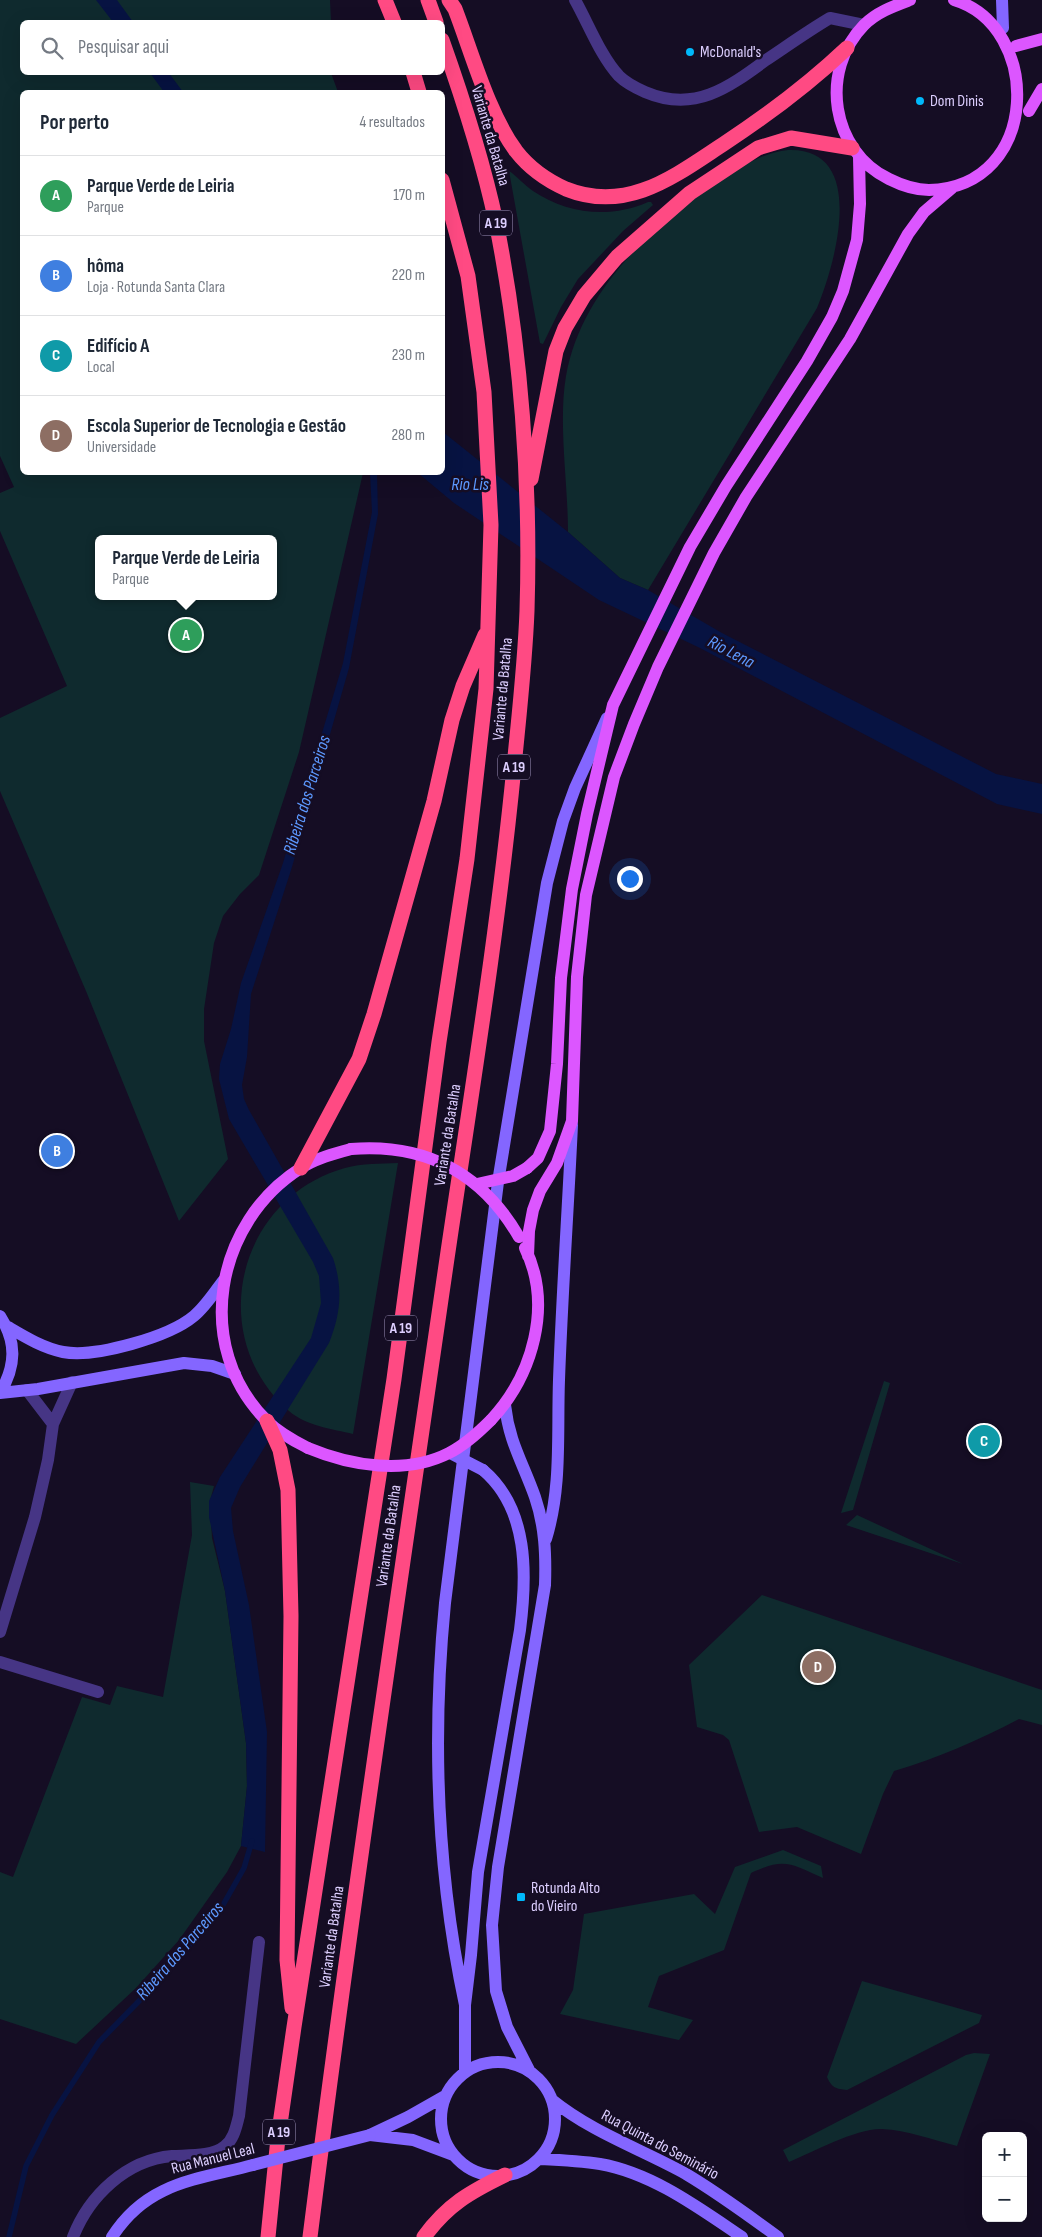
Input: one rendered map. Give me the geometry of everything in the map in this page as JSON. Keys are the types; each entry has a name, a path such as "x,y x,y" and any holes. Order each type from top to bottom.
{"highway":[{"path":"385,0 393,20"},
{"path":"428,0 435,20"},
{"path":"449,0 455,9 493,108 505,134 517,152 529,166 549,182 574,192 598,198 639,192 658,185 681,172 796,93 847,48"},
{"name":"Variante da Batalha","path":"310,2237 350,1934 504,868 524,667 527,609 526,502 521,413 512,323 496,220 471,130 445,49"},
{"path":"414,75 418,90"},
{"path":"526,502 556,351 566,328 584,296 617,257 657,220 714,175 768,144 791,138 856,152"},
{"name":"Variante da Batalha","path":"268,2237 278,2138 294,2027 394,1379 438,1042 467,859 486,689 491,525 484,392 468,276 445,191"},
{"path":"301,1168 359,1059 374,1014 434,802 452,720 463,686 488,626"},
{"path":"267,1421 280,1450 288,1490 291,1616 287,1960 294,2027"},
{"path":"424,2237 445,2212 460,2199 472,2190 505,2176"}],"main road":[{"path":"910,0 887,8 864,25 847,48 838,72 836,99 840,124 856,152 878,174 901,185 927,190 952,188 978,178 1000,162 1016,140 1026,115 1042,89"},
{"path":"954,0 965,2 986,13 1003,28 1016,46 1027,76 1029,92 1026,115"},
{"path":"1002,0 1003,28"},
{"path":"1016,46 1042,39"},
{"path":"465,2005 451,1934 441,1806 439,1718 442,1640 447,1584 498,1182 547,883 563,821 575,788 634,657 690,547 807,361 832,317 843,291 856,240 860,204 856,152"},
{"path":"529,2070 514,2063 497,2061 480,2064 457,2078 445,2096 442,2106 441,2127 443,2137 453,2155 468,2168 485,2174 505,2176 523,2170 539,2159 548,2146 554,2131 555,2116 552,2100 547,2088 529,2070 507,2027 496,1991 492,1925 498,1867 545,1585 546,1541 555,1506 558,1475 559,1382 577,977 586,895 614,776 658,667 714,553 746,497 850,339 889,264 908,234 924,212 952,188"},
{"path":"477,1184 513,1176 527,1168 538,1158 550,1131 557,1064 561,978 572,889 587,814 613,705"},
{"path":"528,1256 528,1231 533,1210 540,1191 557,1163 572,1121"},
{"path":"376,1148 418,1156 452,1168 477,1184 490,1196 519,1237 528,1256 535,1281 537,1317 535,1334 524,1373 505,1405 492,1420 450,1453 410,1464 368,1465 330,1458 308,1448 267,1421 243,1390 235,1374 223,1333 221,1300 223,1281 232,1249 247,1223 277,1187 301,1168 317,1159 351,1149 376,1148"},
{"path":"8,1327 46,1347 65,1352 111,1348 140,1341 176,1328 194,1316 223,1281"},
{"path":"0,1316 8,1327 13,1344 13,1361 9,1378 0,1393"},
{"path":"0,1393 184,1363 212,1366 235,1374"},
{"path":"505,1405 507,1427 535,1497 546,1541"},
{"path":"450,1453 483,1470 495,1480 505,1494 518,1524 524,1565 524,1592 520,1630 478,1872 465,2005 465,2072"},
{"name":"Rua Manuel Leal","path":"112,2237 123,2220 136,2206 168,2188 370,2135 408,2118 445,2096"},
{"name":"Rua Quinta do Seminário","path":"552,2100 589,2127 712,2190 778,2237"},
{"name":"Rua Manuel Leal","path":"370,2135 413,2140 453,2155"},
{"path":"539,2159 601,2164 641,2177 692,2203 742,2237"}],"street":[{"path":"575,0 607,60 619,76 655,96 684,100 708,96 728,88 808,31 830,18 864,25"},
{"path":"0,1632 36,1517 48,1460 53,1424 72,1382"},
{"path":"27,1390 53,1424"},
{"path":"0,1662 98,1692"},
{"path":"73,2237 79,2221 96,2197 106,2186 134,2167 169,2156 218,2150 232,2139 239,2116 259,1942"}],"green space":[{"path":"0,0 330,0 331,20 20,20 20,75 332,75 337,90 20,90 20,475 363,475 299,752 259,875 240,894 223,916 214,943 204,1009 204,1041 228,1159 179,1221 86,991 0,791 0,718 67,686 0,531 0,493 14,487 0,456"},
{"path":"788,150 813,154 829,167 838,187 840,212 837,238 824,289 817,308 648,590 620,578 568,532 563,413 566,376 574,345 587,316 603,289 645,240 694,199 719,181 760,157"},
{"path":"509,171 530,189 546,199 574,209 604,212 619,211 648,202 651,202 653,205 623,231 578,279 561,307 543,344 540,343"},
{"path":"398,1163 353,1434 320,1426 296,1416 289,1411 263,1381 247,1346 241,1310 245,1273 257,1239 279,1208 308,1184 351,1166"},
{"path":"884,1381 890,1383 853,1510 841,1513"},
{"path":"190,1482 214,1486 210,1501 212,1538 225,1591 246,1743 247,1786 241,1846 227,1872 179,1940 136,1988 76,2044 0,2019 0,1872 13,1877 82,1697 110,1705 117,1686 163,1697 192,1535"},
{"path":"857,1515 963,1564 846,1525"},
{"path":"762,1595 1042,1690 1042,1725 1019,1719 958,1748 894,1771 883,1794 861,1854 797,1827 759,1832 729,1740 723,1735 697,1727 689,1665"},
{"path":"783,1850 821,1866 823,1878 788,1864 772,1865 751,1873 724,1950 659,1976 648,2007 693,2020 679,2040 560,2014 573,1990 584,1914 694,1894 715,1914 735,1867"},
{"path":"862,1981 982,2015 979,2023 847,2090 837,2088 831,2084 827,2077"},
{"path":"974,2053 990,2054 957,2146 901,2131 882,2129 848,2136 789,2162 783,2150 966,2055"}],"water":[{"path":"96,0 117,0 132,20 111,20"},
{"path":"151,75 170,75 182,90 163,90"},
{"name":"Rio Lis","path":"445,434 568,532 620,578 648,590 722,633 996,774 1042,784 1042,814 997,804 700,648 599,600 454,503 420,475 445,475"},
{"path":"370,475 377,475 378,514 349,668 292,867 251,994 247,1057 242,1085 244,1099 249,1110 333,1258 339,1290 338,1311 329,1343 240,1487 231,1508 233,1531 249,1605 267,1732 265,1852 241,1846 247,1786 246,1743 225,1591 209,1517 209,1501 220,1477 311,1338 321,1303 319,1276 313,1262 229,1119 219,1079 220,1064 231,1029 241,983 283,863 343,663 372,512"}],"waterway":[{"name":"Ribeira dos Parceiros","path":"9,2237 26,2166 52,2115 99,2042 140,2000 219,1912 244,1868 252,1841"}],"place":[{"name":"McDonald's","path":"690,52"},
{"name":"Dom Dinis","path":"920,101"},
{"name":"Parque Verde de Leiria","path":"186,635"},
{"name":"hôma","path":"57,1151"},
{"name":"Edifício A","path":"984,1441"},
{"name":"Escola Superior de Tecnologia e Gestão","path":"818,1667"},
{"name":"Rotunda Alto do Vieiro","path":"521,1897"}],"water label":[{"name":"Rio Lena","path":"731,652"}]}
